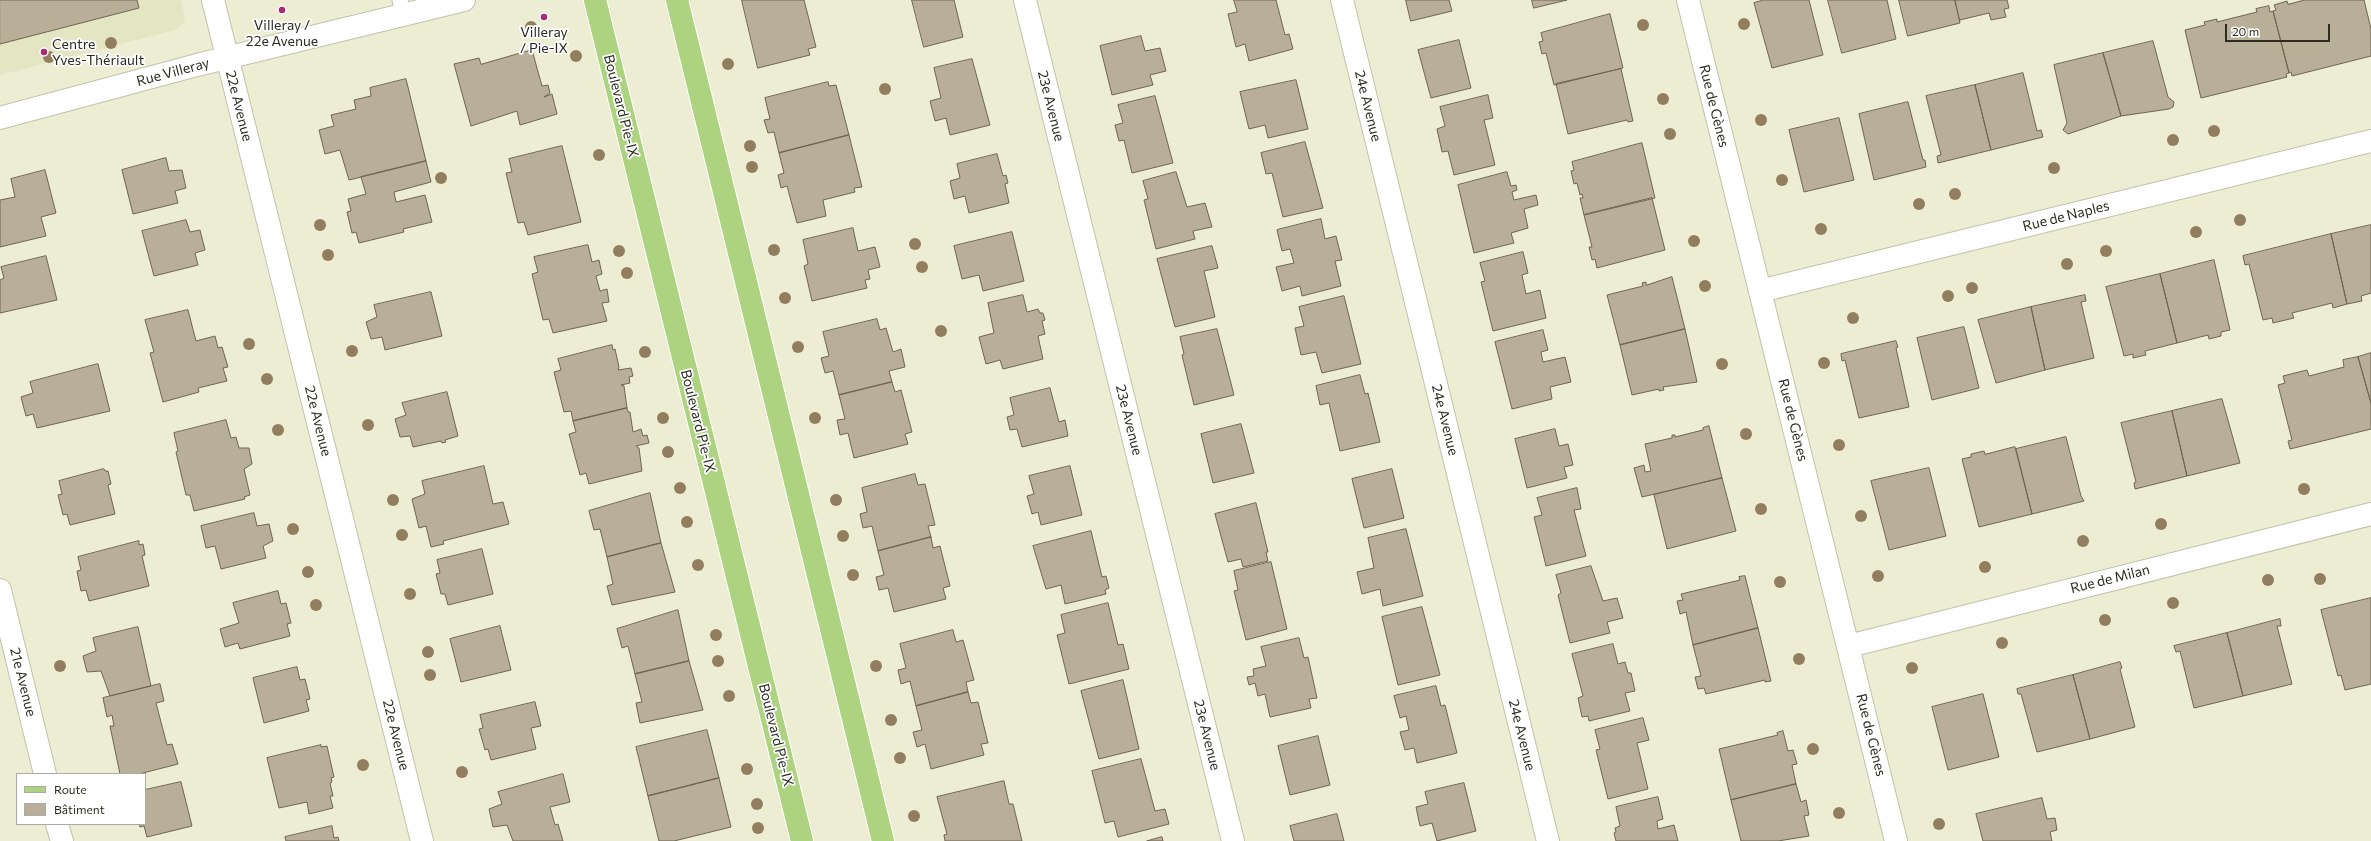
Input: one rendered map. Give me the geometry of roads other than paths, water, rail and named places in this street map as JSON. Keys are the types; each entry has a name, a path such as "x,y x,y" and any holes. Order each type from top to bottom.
{"main road":[{"name":"Boulevard Pie-IX","path":"595,0 802,841"},
{"path":"677,0 883,841"}],"street":[{"name":"22e Avenue","path":"213,0 422,841"},
{"name":"Rue Villeray","path":"0,118 227,58 401,7 464,0"},
{"name":"23e Avenue","path":"1025,0 1233,841"},
{"name":"24e Avenue","path":"1342,0 1548,841"},
{"name":"Rue de Gènes","path":"1688,0 1896,841"},
{"name":"Rue de Naples","path":"1760,291 2371,141"},
{"name":"Rue de Milan","path":"1849,646 2371,514"},
{"name":"21e Avenue","path":"0,590 45,773"},
{"path":"57,825 62,841"}],"place":[{"name":"Villeray / 22e Avenue","path":"282,10"},
{"name":"Villeray / Pie-IX","path":"544,17"},
{"name":"Centre Yves-Thériault","path":"44,52"}]}
